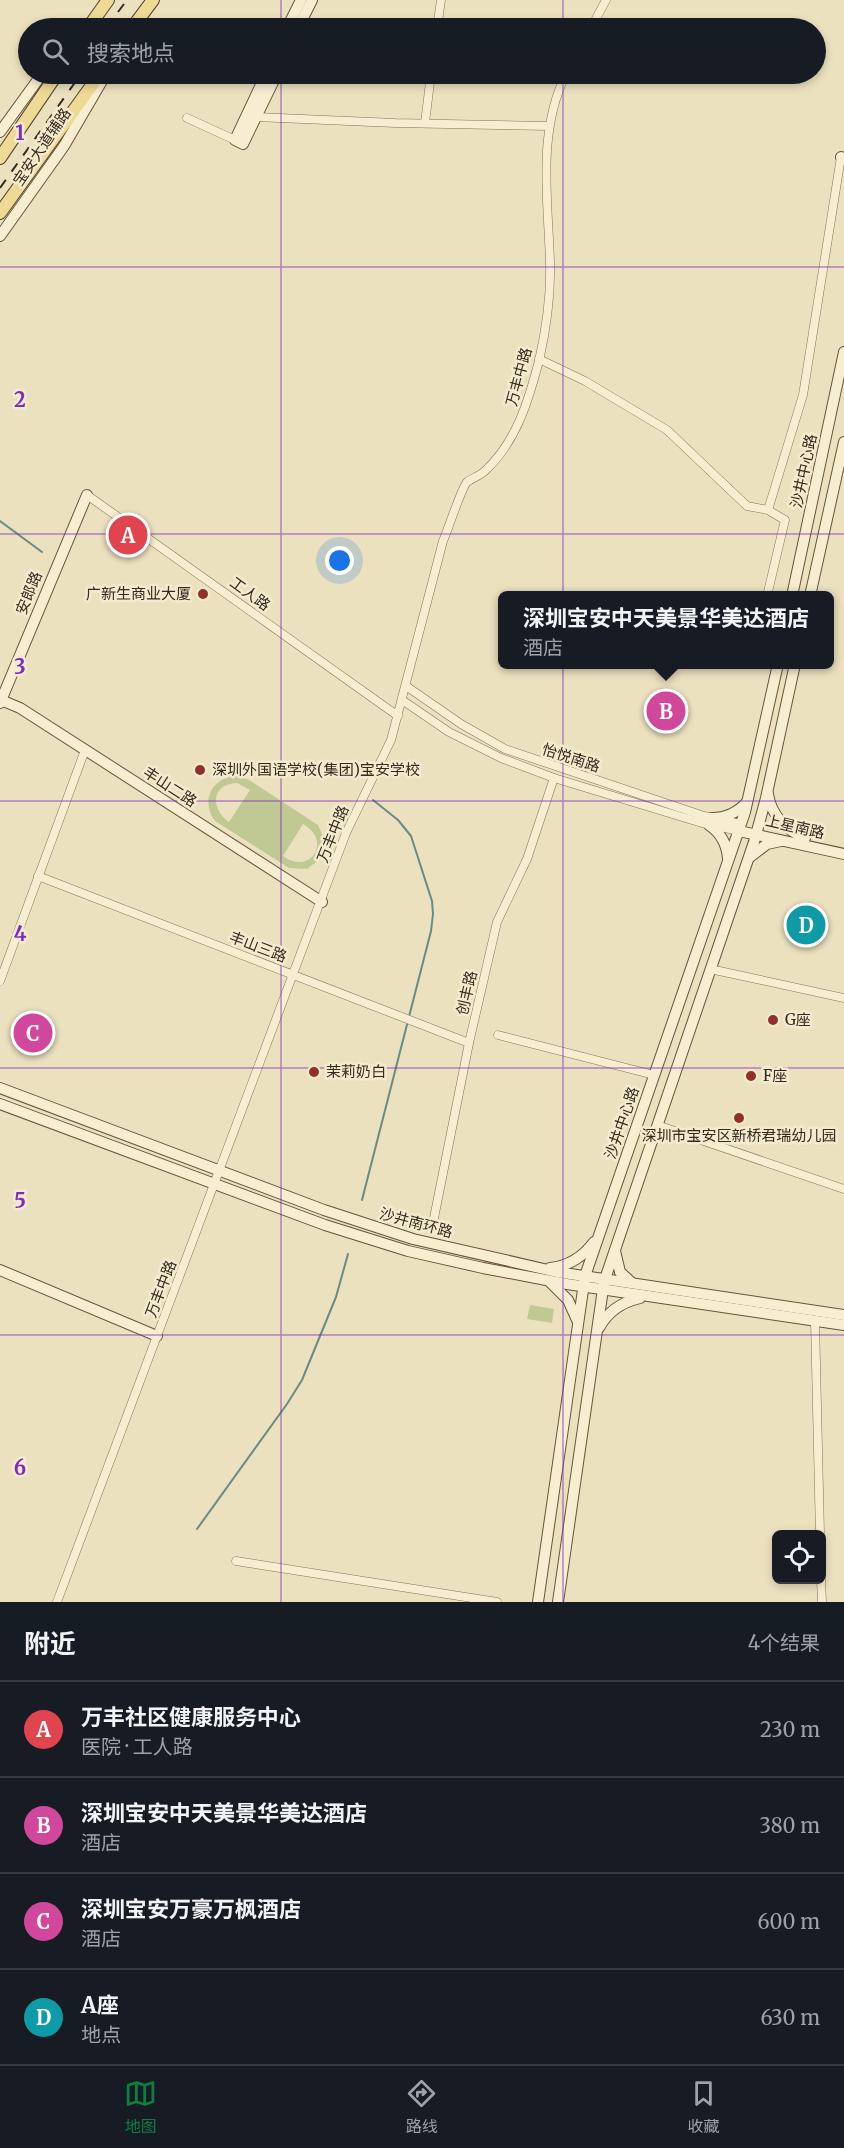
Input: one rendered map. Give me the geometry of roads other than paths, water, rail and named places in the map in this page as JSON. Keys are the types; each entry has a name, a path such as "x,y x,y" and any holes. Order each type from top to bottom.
{"main road":[{"path":"140,18 153,0"},
{"path":"95,18 106,2"},
{"path":"0,158 50,84"},
{"path":"0,213 93,84"}],"street":[{"path":"292,18 301,0"},
{"path":"303,18 312,0"},
{"path":"438,18 441,0"},
{"path":"596,18 606,0"},
{"path":"91,18 106,2"},
{"path":"0,132 35,84"},
{"name":"宝安大道辅路","path":"0,236 64,146 100,84"},
{"path":"239,142 262,84"},
{"path":"239,142 256,117 272,84"},
{"path":"425,123 430,84"},
{"name":"万丰中路","path":"57,1602 322,902 346,833 388,749 443,541 466,483 480,476 488,468 513,436 523,414 539,359 549,300 548,126 561,84"},
{"path":"256,117 548,126"},
{"path":"187,118 239,142"},
{"path":"768,510 803,394 843,157"},
{"name":"沙井中心路","path":"793,591 844,352"},
{"path":"539,359 585,381 667,430 747,506 768,510 784,520 768,591"},
{"path":"811,591 840,480 844,442"},
{"name":"安郎路","path":"0,701 87,495"},
{"name":"工人路","path":"87,495 398,716"},
{"name":"沙井中心路","path":"538,1602 584,1282 749,799 777,669"},
{"path":"558,1602 604,1285 757,830 794,669"},
{"name":"怡悦南路","path":"405,686 461,724 505,749 710,821"},
{"name":"怡悦南路","path":"402,700 449,732 501,758 554,778 710,821 740,827"},
{"name":"丰山二路","path":"0,701 20,708 322,902"},
{"path":"0,981 86,750"},
{"name":"创丰路","path":"433,1223 469,1043 497,922 527,859 554,778"},
{"path":"768,787 769,800 777,816 789,829 805,838"},
{"path":"728,862 723,838 710,821 733,813 744,806 749,799"},
{"name":"上星南路","path":"740,827 844,847"},
{"name":"上星南路","path":"757,830 787,841 844,854"},
{"path":"747,862 755,852 767,844 787,841"},
{"name":"丰山三路","path":"38,876 469,1043"},
{"path":"711,969 844,998"},
{"path":"498,1035 654,1075"},
{"name":"沙井南环路","path":"0,1088 377,1228 430,1244 512,1262 584,1282"},
{"name":"沙井南环路","path":"0,1104 370,1240 508,1274 547,1281 584,1282 650,1297 844,1325"},
{"path":"657,1125 844,1188"},
{"path":"540,1269 561,1266 577,1259 599,1234"},
{"path":"615,1249 620,1272 633,1284"},
{"path":"508,1274 516,1270 512,1262"},
{"path":"0,1270 157,1336"},
{"path":"547,1281 566,1296 575,1311 578,1323"},
{"name":"沙井南环路","path":"604,1285 633,1284 844,1316"},
{"path":"596,1336 601,1323 615,1308 629,1300 650,1297"},
{"path":"815,1321 820,1530"},
{"path":"236,1561 497,1602"},
{"path":"821,1584 822,1602"}],"waterway":[{"path":"0,521 42,552"},
{"path":"362,1200 431,931 433,914 432,901 411,836 398,820 373,800"},
{"path":"197,1529 302,1380 336,1297 348,1254"}],"railway":[{"path":"114,18 127,0"},
{"path":"0,188 74,84"}],"place":[{"name":"万丰社区健康服务中心","path":"128,535"},
{"name":"广新生商业大厦","path":"203,594"},
{"name":"深圳宝安中天美景华美达酒店","path":"666,711"},
{"name":"深圳外国语学校(集团)宝安学校","path":"200,770"},
{"name":"A座","path":"806,925"},
{"name":"G座","path":"773,1020"},
{"name":"深圳宝安万豪万枫酒店","path":"33,1033"},
{"name":"茉莉奶白","path":"314,1072"},
{"name":"F座","path":"751,1076"},
{"name":"深圳市宝安区新桥君瑞幼儿园","path":"739,1118"}]}
